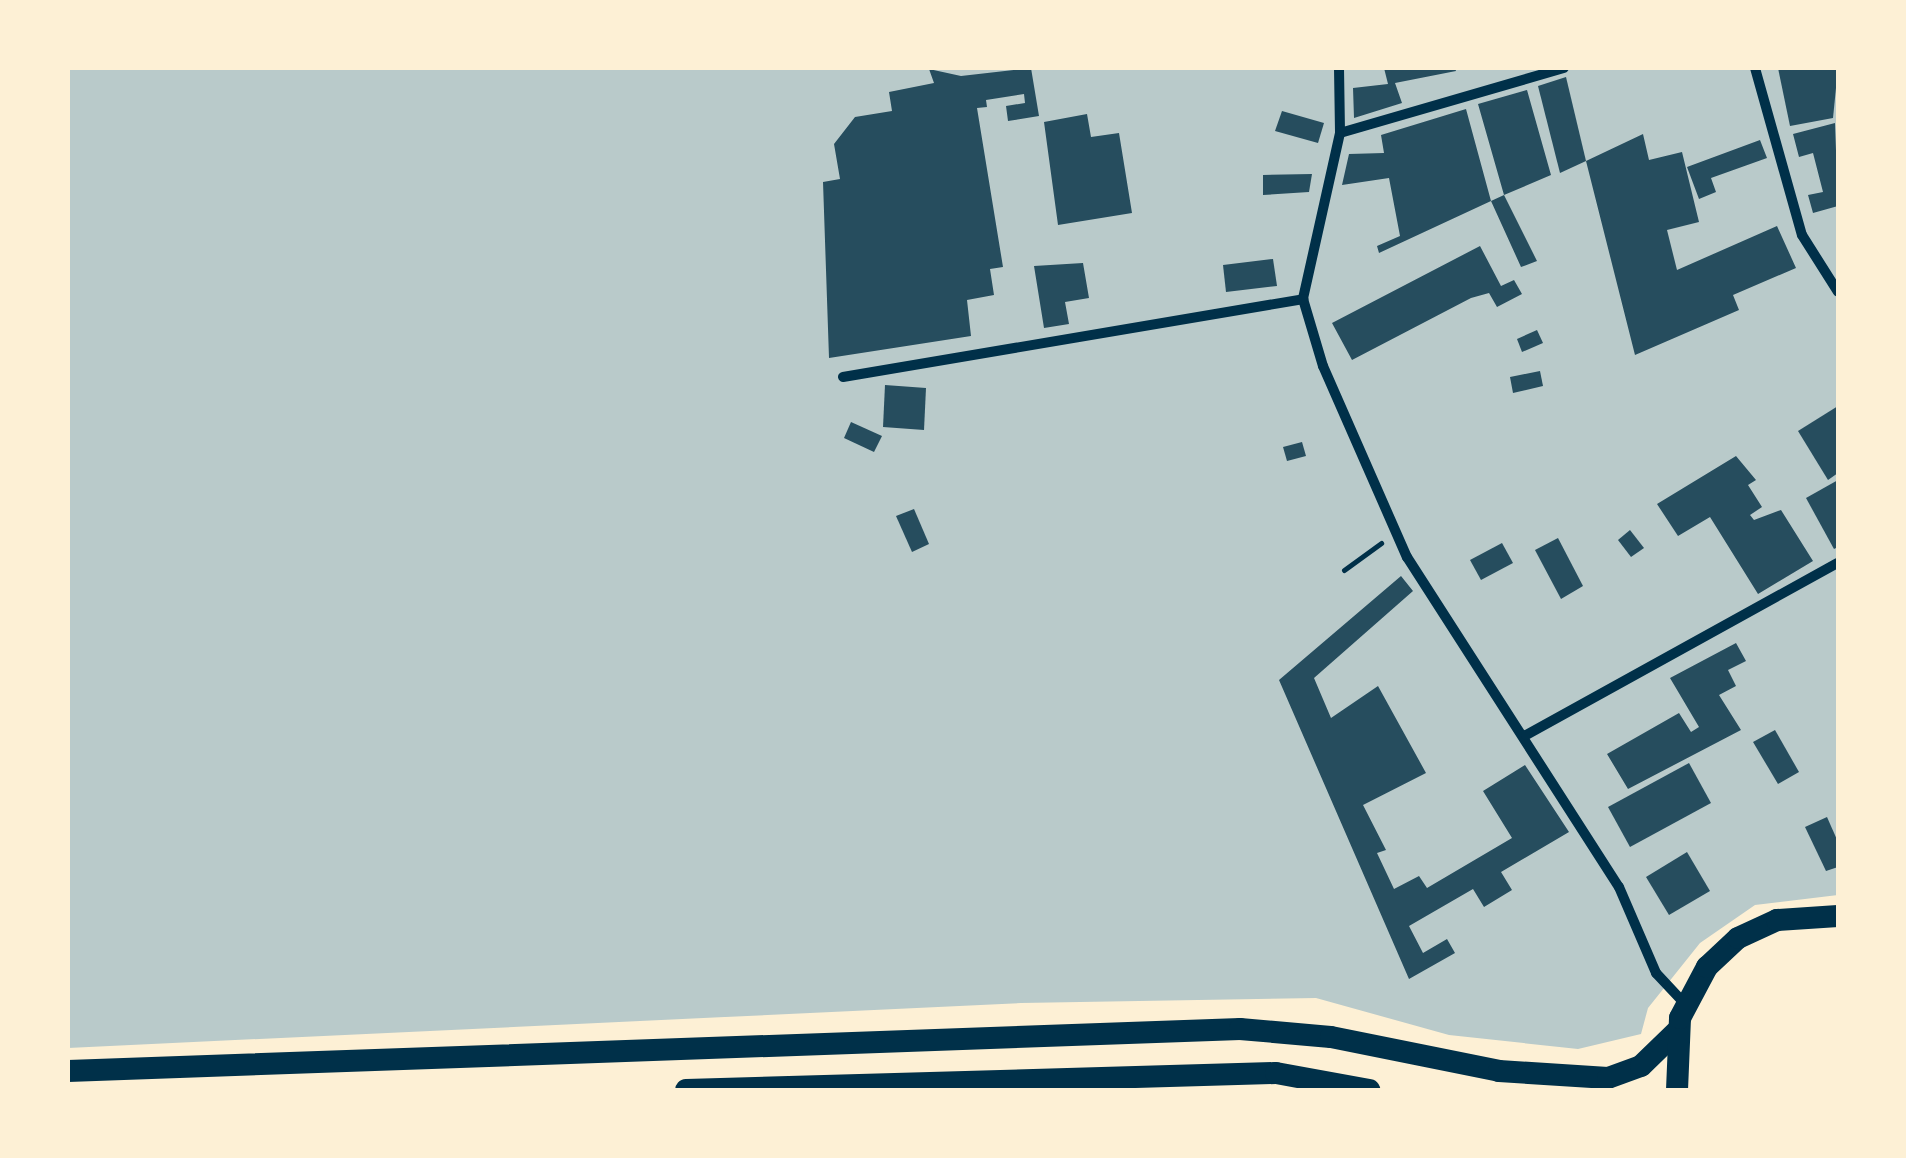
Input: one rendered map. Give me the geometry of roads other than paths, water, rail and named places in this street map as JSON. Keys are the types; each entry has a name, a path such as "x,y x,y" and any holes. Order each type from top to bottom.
{"main road":[{"path":"1677,1090 1676,1032 1685,1004 1707,967 1738,938 1777,920 1838,916"},
{"path":"68,1071 1240,1029 1331,1037 1499,1072 1608,1078 1640,1066 1676,1032"},
{"path":"686,1090 1276,1073 1369,1090"}],"street":[{"path":"1339,68 1340,132 1303,300 1323,366 1396,533 1619,887 1656,972 1685,1004"},
{"path":"1340,132 1564,68"},
{"path":"1755,68 1802,234 1838,292"},
{"path":"843,377 1303,300"},
{"path":"1526,735 1838,562"}]}
